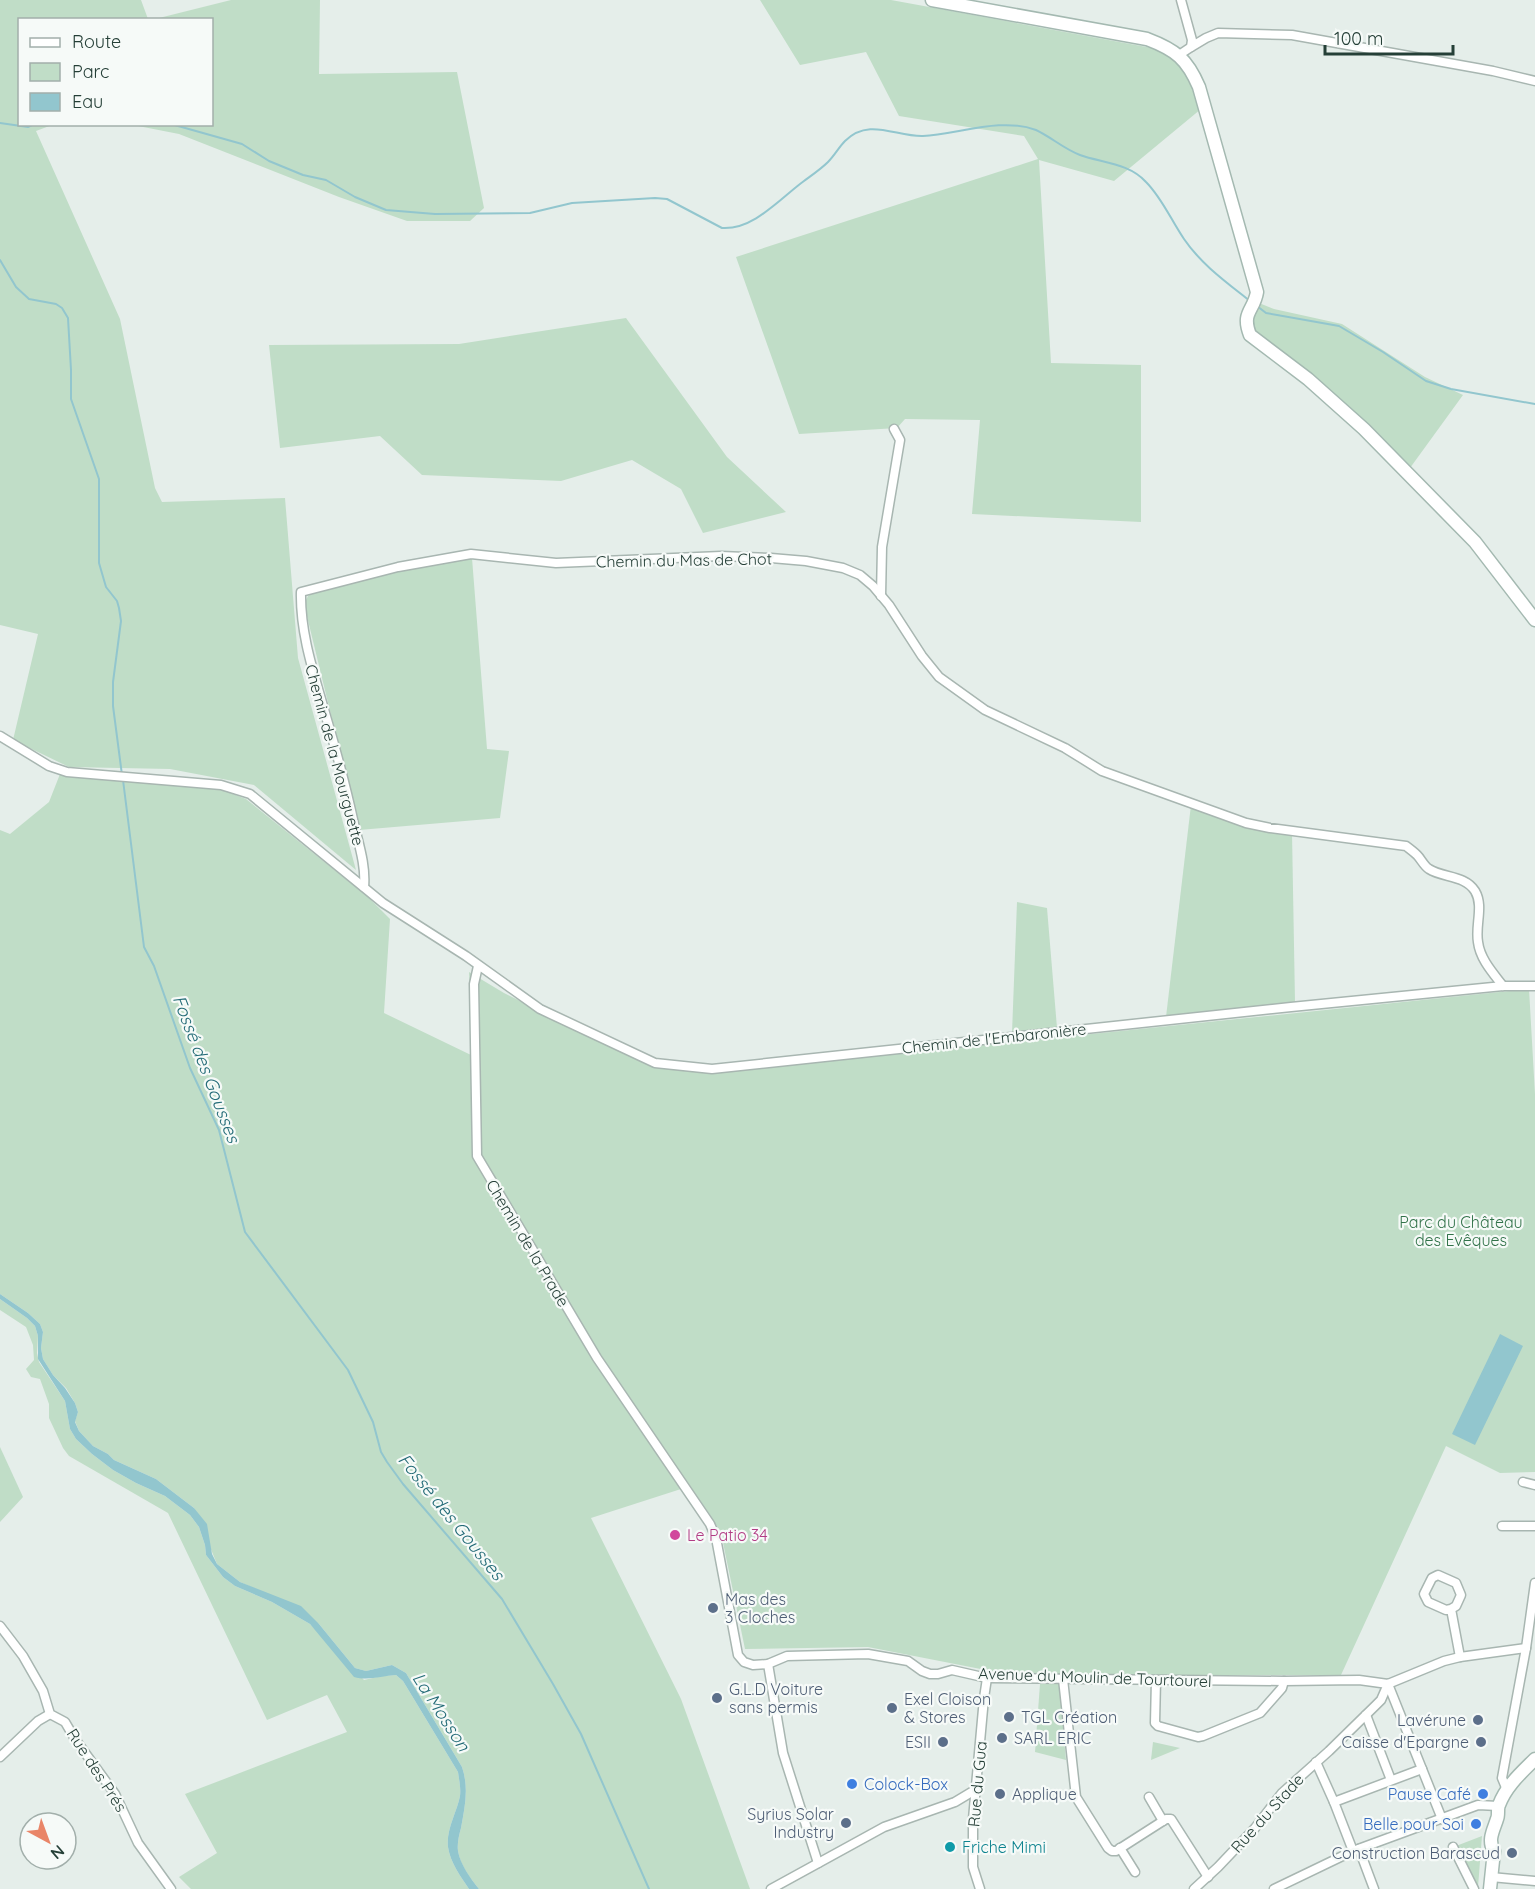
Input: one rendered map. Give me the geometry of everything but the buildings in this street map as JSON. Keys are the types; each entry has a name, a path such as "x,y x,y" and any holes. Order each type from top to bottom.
{"street":[{"path":"932,0 1147,39 1166,46 1179,55 1191,69 1199,87 1257,291 1257,297 1248,312 1246,324 1250,335 1315,384 1364,429 1475,542 1535,620"},
{"path":"1181,0 1192,40 1191,47"},
{"path":"1179,55 1218,33 1292,35 1535,81"},
{"path":"881,596 882,547 900,440 894,429"},
{"name":"Chemin du Mas de Chot","path":"301,592 398,567 471,554 556,563 721,556 806,561 851,570 860,575 881,596 922,656 947,685 985,710 1065,748 1102,771 1246,823 1406,846 1417,854 1428,869 1467,884 1474,890 1478,900 1478,944 1485,962 1503,986"},
{"name":"Chemin de la Mourguette","path":"301,592 300,614 313,671 344,778 362,860 364,887"},
{"path":"0,736 49,766 67,771 221,784 250,794 383,903 478,966"},
{"name":"Chemin de l'Embaronière","path":"478,966 540,1009 656,1063 712,1069 1503,986 1535,986"},
{"name":"Chemin de la Prade","path":"478,966 474,984 477,1156 597,1358 686,1487"},
{"path":"1523,1482 1535,1485"},
{"name":"Avenue du Moulin de Tourtourel","path":"686,1487 710,1524 716,1538 738,1655 744,1662 753,1665 768,1664 787,1656 868,1654 908,1661 930,1674 952,1670 987,1678 1359,1680 1388,1684 1444,1662 1527,1648"},
{"path":"1502,1526 1535,1526"},
{"path":"1438,1575 1456,1582 1461,1595 1456,1606 1451,1609 1446,1610 1428,1602 1425,1594 1432,1578 1438,1575"},
{"path":"1507,1790 1502,1778 1527,1648 1535,1583"},
{"path":"1451,1609 1460,1658"},
{"name":"Rue des Prés","path":"0,1626 23,1656 43,1691 50,1714 65,1722 115,1794 138,1843 171,1889"},
{"path":"768,1664 783,1753 818,1863"},
{"name":"Rue du Gua","path":"980,1889 973,1867 972,1848 975,1790 987,1678"},
{"path":"1063,1679 1076,1797 1108,1848 1112,1851 1120,1848 1163,1821 1171,1819 1208,1877"},
{"path":"1156,1680 1155,1723 1158,1726 1198,1737 1260,1713 1282,1688 1284,1681"},
{"path":"1388,1684 1442,1819"},
{"name":"Rue du Stade","path":"1194,1889 1255,1827 1282,1793 1381,1700 1388,1684"},
{"path":"0,1757 50,1714"},
{"path":"1366,1715 1391,1780"},
{"path":"1535,1759 1507,1790 1498,1806 1497,1820 1500,1826 1498,1847 1494,1851 1490,1883 1535,1881"},
{"path":"1316,1762 1374,1889"},
{"path":"1334,1802 1422,1769"},
{"path":"771,1889 884,1827 955,1802 975,1790"},
{"path":"1149,1797 1163,1821"},
{"path":"955,1802 974,1811"},
{"path":"1274,1889 1356,1850 1478,1805 1498,1806"},
{"path":"1453,1847 1474,1889"},
{"path":"1120,1848 1135,1872"}],"green space":[{"path":"0,0 141,0 148,18 18,18 18,126 49,126 36,131 120,319 155,488 162,502 285,498 298,658 356,870 254,785 170,769 69,767 13,740 38,634 0,625"},
{"path":"231,0 320,0 319,74 457,72 484,208 470,221 407,221 339,197 179,134 138,126 213,126 213,18 159,18"},
{"path":"760,0 891,0 1163,50 1184,69 1192,83 1201,109 1114,181 1039,160 1051,363 1141,365 1141,522 972,514 980,420 905,419 897,428 799,434 736,257 1038,159 1024,136 899,116 866,52 800,65"},
{"path":"1259,303 1274,309 1342,324 1425,377 1463,395 1410,468 1255,332 1252,313"},
{"path":"626,318 727,457 786,512 703,533 681,489 632,460 561,481 422,475 380,436 280,448 269,345 459,344"},
{"path":"472,558 487,749 509,751 500,818 359,830 304,604 313,592 401,570"},
{"path":"60,774 217,788 246,799 368,897 390,919 384,1013 471,1055 474,1157 644,1434 681,1489 591,1518 681,1699 750,1889 479,1889 463,1867 458,1851 466,1797 462,1767 406,1673 392,1665 366,1671 355,1668 319,1624 263,1592 240,1582 217,1564 194,1508 156,1479 114,1460 93,1446 79,1431 75,1421 78,1412 75,1403 43,1359 41,1348 43,1332 40,1324 0,1294 0,830 10,834 49,802"},
{"path":"1191,805 1292,833 1295,1002 1166,1017"},
{"path":"1017,902 1047,908 1057,1028 1012,1033"},
{"name":"Parc du Château des Evêques","path":"469,972 504,993 654,1067 712,1073 1529,989 1535,1094 1535,1472 1500,1473 1446,1446 1341,1675 1063,1675 996,1672 868,1647 745,1649 721,1533 590,1341 479,1158"},
{"path":"0,1299 35,1326 38,1336 39,1362 65,1401 70,1429 76,1439 113,1470 165,1496 190,1515 199,1527 206,1555 223,1577 235,1586 272,1602 310,1624 364,1680 396,1675 403,1681 458,1772 460,1796 450,1827 448,1847 453,1864 469,1889 191,1889 179,1877 217,1853 185,1794 347,1732 327,1695 267,1720 168,1513 69,1456 49,1418 49,1404 40,1379 31,1377 26,1369 34,1360 33,1345 26,1327 0,1310"},
{"path":"0,1447 23,1497 0,1522"},
{"path":"1040,1684 1059,1684 1066,1760 1035,1752"},
{"path":"1153,1742 1180,1748 1151,1760"},
{"path":"1482,1836 1478,1887 1456,1846"}],"water":[{"path":"0,1294 40,1324 43,1332 41,1348 43,1359 75,1403 78,1412 75,1422 79,1431 93,1446 114,1460 156,1479 194,1508 207,1524 212,1554 217,1564 240,1582 301,1606 355,1668 366,1671 392,1665 406,1673 462,1767 466,1797 458,1851 463,1866 479,1889 469,1889 453,1864 449,1853 450,1827 460,1796 458,1772 403,1681 396,1675 354,1677 310,1624 272,1602 235,1586 223,1577 206,1555 199,1527 190,1515 165,1496 113,1470 76,1439 70,1429 65,1401 38,1359 38,1336 35,1326 0,1299"},
{"path":"1500,1334 1523,1346 1475,1445 1452,1434"}],"waterway":[{"path":"0,123 18,126"},
{"path":"21,126 30,126"},
{"path":"178,126 242,144 269,161 303,175 326,180 355,197 386,210 435,214 530,213 572,203 655,198 667,199 722,228 744,224 764,213 825,165 845,141 864,130 883,130 923,136 980,127 1023,126 1036,130 1068,150 1123,167 1139,176 1157,195 1198,257 1250,301"},
{"name":"Fossé des Gousses","path":"0,260 16,287 29,299 56,304 62,308 68,318 71,399 99,479 99,563 106,587 117,601 121,621 113,682 113,706 122,775"},
{"path":"1257,306 1266,313 1339,326 1426,381 1451,389 1535,404"},
{"name":"Fossé des Gousses","path":"123,780 144,947 154,966 190,1068 219,1130 245,1232 348,1370 373,1422 381,1452 387,1462 403,1484 502,1599 581,1734 649,1889"}],"place":[{"name":"Le Patio 34","path":"675,1535"},
{"name":"Mas des 3 Cloches","path":"713,1608"},
{"name":"G.L.D Voiture sans permis","path":"717,1698"},
{"name":"Exel Cloison & Stores","path":"892,1708"},
{"name":"TGL Création","path":"1009,1717"},
{"name":"Lavérune","path":"1478,1720"},
{"name":"SARL ERIC","path":"1002,1738"},
{"name":"ESII","path":"943,1742"},
{"name":"Caisse d'Epargne","path":"1481,1742"},
{"name":"Colock-Box","path":"852,1784"},
{"name":"Applique","path":"1000,1794"},
{"name":"Pause Café","path":"1483,1794"},
{"name":"Syrius Solar Industry","path":"846,1823"},
{"name":"Belle pour Soi","path":"1476,1824"},
{"name":"Friche Mimi","path":"950,1847"},
{"name":"Construction Barascud","path":"1512,1853"}],"water label":[{"name":"La Mosson","path":"441,1712"}]}
